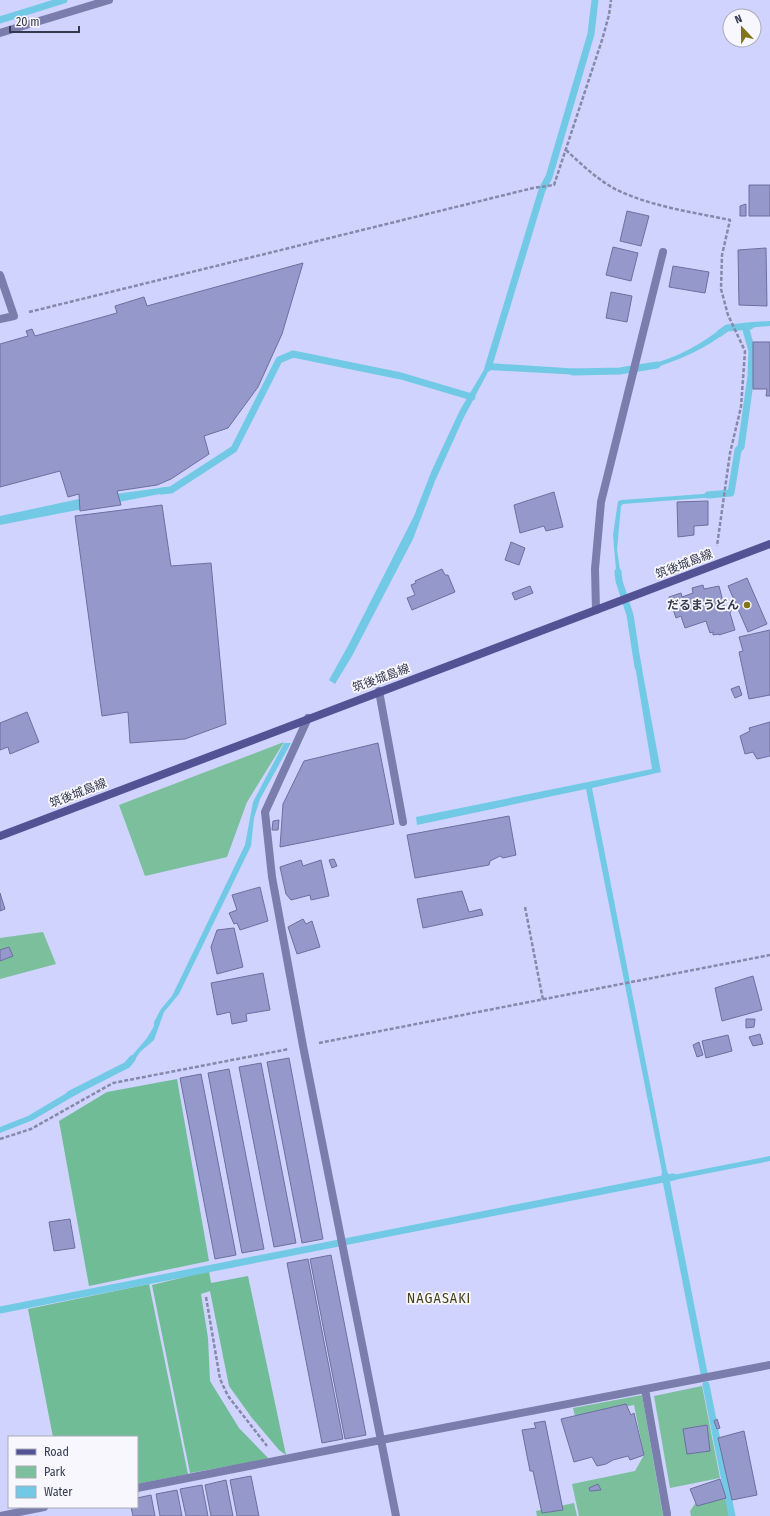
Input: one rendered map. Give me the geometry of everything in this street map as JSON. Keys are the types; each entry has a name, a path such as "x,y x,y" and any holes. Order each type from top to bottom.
{"main road":[{"name":"筑後城島線","path":"0,836 770,544"}],"street":[{"path":"0,33 109,0"},
{"path":"596,610 595,569 601,502 664,252"},
{"path":"0,275 14,316 0,319"},
{"path":"379,691 404,822"},
{"path":"308,718 265,812 272,877 302,1046 396,1516"},
{"path":"138,1488 644,1389 770,1366"},
{"path":"644,1389 667,1514"},
{"path":"0,1516 39,1508"}],"path":[{"path":"14,316 532,188 554,185 602,40 609,15 611,0"},
{"path":"566,150 590,172 617,190 658,206 730,220 722,256 720,289 728,315 745,351 741,407 730,453 715,565"},
{"path":"525,907 543,1000"},
{"path":"0,1139 31,1129 113,1083 770,956"},
{"path":"206,1297 220,1379 228,1396 279,1460"}],"green space":[{"path":"284,742 247,802 227,857 145,876 119,805"},
{"path":"43,932 56,964 0,979 0,938"},
{"path":"177,1079 209,1261 89,1286 59,1121 107,1092"},
{"path":"209,1271 211,1283 248,1276 286,1455 279,1450 252,1418 229,1386 210,1291 201,1294 208,1338 210,1381 239,1428 269,1459 190,1473 152,1285"},
{"path":"149,1284 188,1474 138,1484 138,1436 53,1436 28,1309"},
{"path":"702,1386 720,1478 670,1488 654,1396"},
{"path":"642,1395 663,1516 579,1516 572,1484 635,1471 644,1455 634,1405 575,1416 573,1408"},
{"path":"724,1487 729,1516 691,1516 690,1511 704,1491"},
{"path":"574,1503 577,1516 537,1516 536,1511"}],"water":[{"path":"770,321 770,326 756,327 745,330 742,324 752,322"},
{"path":"725,326 729,330 711,343 682,358 651,369 649,364 659,362 689,350"},
{"path":"488,363 581,369 580,375 489,370 463,419 435,481 413,539 352,656 335,684 329,680 414,516 432,470 460,410"},
{"path":"167,487 171,490 165,493 0,525 0,516 79,499"},
{"path":"716,493 716,497 623,504 621,506 617,550 621,577 620,580 617,581 613,535 618,501"},
{"path":"640,658 661,772 592,788 668,1176 770,1156 770,1161 664,1182 586,789 417,825 416,817 652,769 634,659"},
{"path":"284,743 291,743 260,799 254,818 251,846 179,994 164,1012 154,1040 140,1052 129,1068 124,1065 147,1038 161,1009 172,996 245,845 253,802"},
{"path":"75,1088 79,1093 33,1120 0,1133 0,1127 28,1116"}],"building":[{"path":"749,185 770,185 770,216 749,216"},
{"path":"746,204 746,216 740,216 740,206"},
{"path":"627,211 649,216 641,246 620,241"},
{"path":"613,247 638,253 631,281 606,275"},
{"path":"766,248 767,306 739,305 738,250"},
{"path":"303,263 282,334 258,387 228,428 204,436 209,454 171,479 157,485 117,491 121,505 80,511 79,494 68,497 60,471 0,487 0,344 28,336 26,331 32,329 35,336 117,313 115,306 144,297 147,306"},
{"path":"673,266 709,272 705,293 669,287"},
{"path":"611,292 632,296 627,322 606,318"},
{"path":"753,342 770,342 770,396 766,396 767,389 753,389"},
{"path":"554,492 563,527 546,531 544,526 520,533 514,505"},
{"path":"708,501 708,525 694,526 694,535 678,537 677,502"},
{"path":"162,505 171,566 211,563 226,724 185,739 130,743 128,712 102,716 75,516"},
{"path":"511,542 525,548 519,565 505,560"},
{"path":"442,569 445,575 448,575 455,592 412,610 407,598 415,595 411,585 416,583 415,581"},
{"name":"だるまうどん","path":"747,578 767,624 748,632 728,586"},
{"path":"703,585 704,589 719,586 725,609 730,607 730,613 735,630 719,635 713,635 713,632 710,633 706,621 685,628 681,616 676,618 669,597 681,593 682,597 693,593 692,588"},
{"path":"530,586 533,593 515,600 512,593"},
{"path":"770,630 770,695 749,699 739,652 743,651 739,637"},
{"path":"739,686 742,695 735,698 731,689"},
{"path":"27,712 39,742 10,754 8,747 0,750 0,723"},
{"path":"770,722 770,756 757,759 753,752 745,754 740,736 750,731 749,728"},
{"path":"378,743 394,824 280,847 283,804 304,761"},
{"path":"509,816 516,855 503,858 500,856 490,861 489,865 415,878 407,835"},
{"path":"279,820 278,830 272,830 273,821"},
{"path":"334,859 337,866 332,868 329,860"},
{"path":"301,860 303,866 321,860 329,896 311,900 310,895 291,900 286,894 280,867"},
{"path":"260,887 268,921 240,930 237,923 234,924 229,913 237,910 232,895"},
{"path":"462,891 469,912 481,909 483,915 423,928 417,899"},
{"path":"0,893 5,909 0,911"},
{"path":"303,919 306,924 312,921 320,947 297,954 288,927"},
{"path":"234,928 243,967 217,974 211,947 217,930"},
{"path":"9,947 13,956 0,961 0,950"},
{"path":"263,973 270,1010 246,1014 247,1021 232,1024 230,1012 217,1015 211,983"},
{"path":"753,976 762,1010 722,1021 715,988"},
{"path":"746,1019 755,1019 754,1027 746,1028"},
{"path":"760,1034 763,1044 753,1046 749,1037"},
{"path":"728,1035 732,1051 706,1058 702,1041"},
{"path":"699,1042 703,1055 697,1057 693,1045"},
{"path":"289,1058 323,1239 302,1243 267,1062"},
{"path":"261,1063 296,1243 274,1247 239,1067"},
{"path":"229,1069 264,1249 242,1253 208,1073"},
{"path":"201,1074 236,1255 215,1259 180,1078"},
{"path":"70,1219 75,1248 54,1251 49,1222"},
{"path":"331,1255 366,1435 345,1439 310,1259"},
{"path":"308,1259 343,1439 322,1443 287,1263"},
{"path":"626,1404 631,1415 634,1413 644,1455 630,1460 628,1456 597,1466 592,1457 574,1462 561,1419"},
{"path":"717,1419 720,1428 717,1429 714,1421"},
{"path":"545,1421 563,1510 542,1513 533,1471 530,1471 522,1430 536,1428 534,1423"},
{"path":"707,1425 710,1451 687,1454 683,1429"},
{"path":"744,1431 757,1495 732,1500 718,1438"},
{"path":"251,1476 259,1516 237,1516 230,1480"},
{"path":"720,1479 726,1498 697,1506 690,1489"},
{"path":"226,1480 233,1516 211,1516 205,1485"},
{"path":"598,1484 601,1490 590,1491 589,1488"},
{"path":"202,1485 208,1516 186,1516 180,1489"},
{"path":"177,1490 182,1516 160,1516 156,1494"},
{"path":"151,1495 155,1516 133,1516 131,1508 138,1508 138,1498"}],"waterway":[{"path":"0,20 64,0"},
{"path":"488,368 542,190 549,177 591,34 595,0"},
{"path":"708,495 731,493 738,450 741,447 751,376 752,351 745,326"},
{"path":"720,333 727,328 750,326"},
{"path":"162,491 171,490 234,449 279,360 293,354 401,376 472,397"},
{"path":"573,372 620,371 657,365"},
{"path":"618,572 619,581 630,615 638,667"},
{"path":"70,1094 127,1065 132,1059"},
{"path":"665,1175 704,1373"},
{"path":"0,1310 673,1177"},
{"path":"706,1385 732,1516"}],"place":[{"name":"だるまうどん","path":"747,605"}],"district":[{"name":"NAGASAKI","path":"439,1298"}]}
